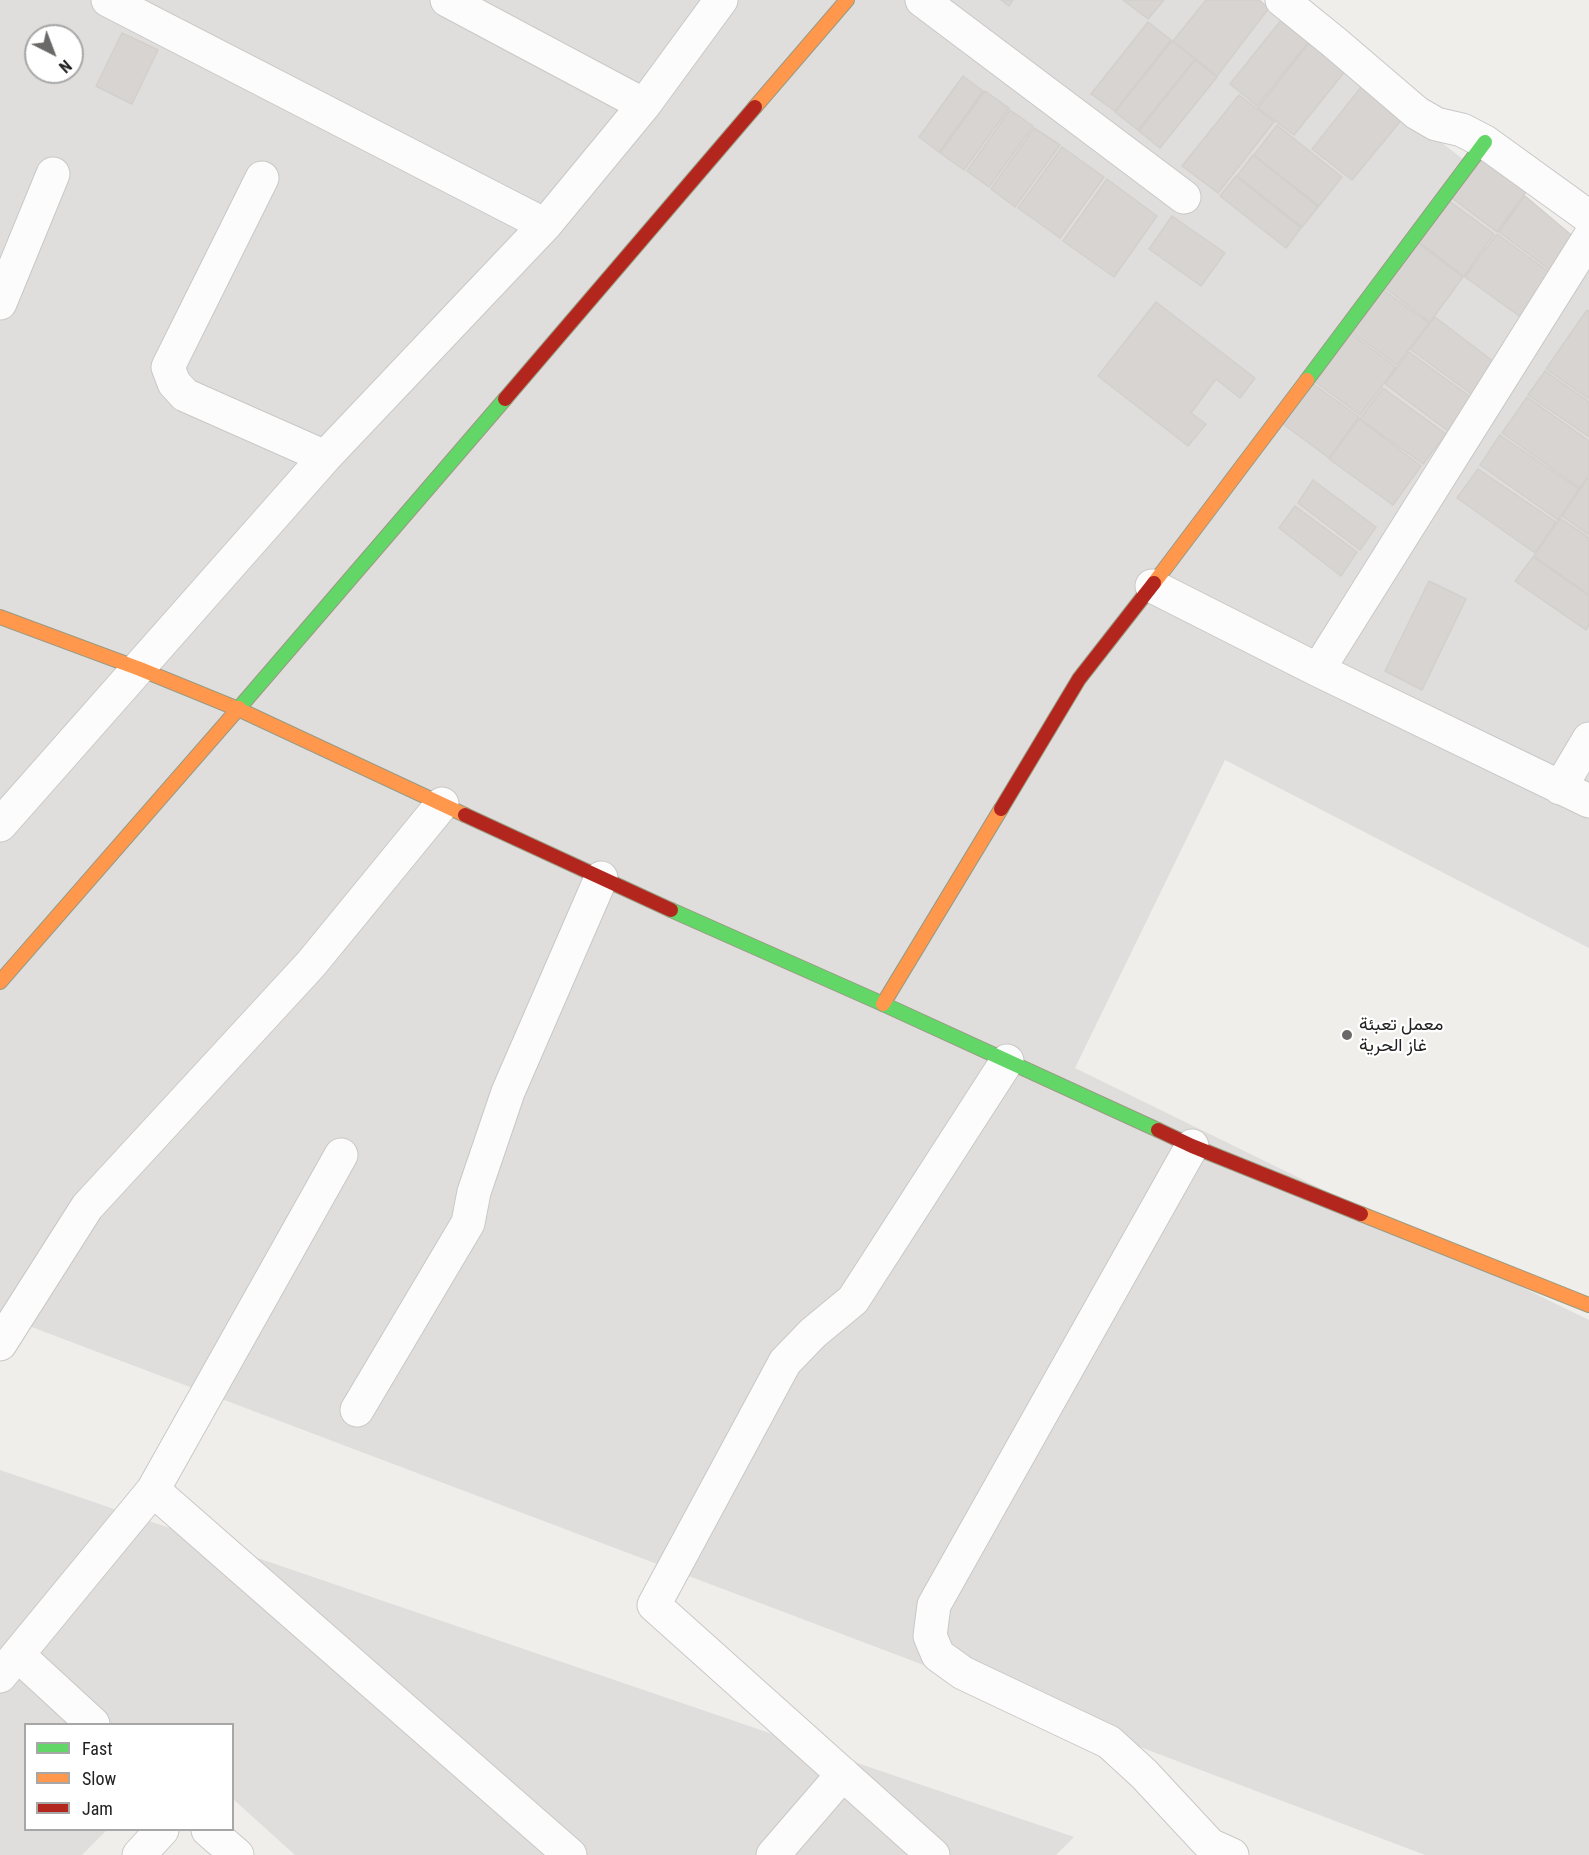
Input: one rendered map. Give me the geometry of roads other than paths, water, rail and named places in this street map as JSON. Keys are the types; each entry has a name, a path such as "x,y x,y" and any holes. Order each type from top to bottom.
{"street":[{"path":"108,0 545,225"},
{"path":"447,0 644,105"},
{"path":"0,825 326,457 545,225 644,105 721,0"},
{"path":"0,982 848,0"},
{"path":"922,0 1184,198"},
{"path":"1282,0 1417,113 1436,124 1462,130 1485,142 1589,217"},
{"path":"883,1004 1079,679 1152,586 1485,142"},
{"path":"0,303 53,174"},
{"path":"262,178 168,367 174,383 185,394 326,457"},
{"path":"1318,670 1589,238"},
{"path":"1152,586 1318,670 1589,801"},
{"path":"0,617 140,669 238,709 736,940 1007,1060 1192,1146 1589,1305"},
{"path":"1560,788 1589,739"},
{"path":"0,1344 87,1207 311,964 442,804"},
{"path":"357,1410 468,1223 474,1192 508,1092 601,878"},
{"path":"933,1855 654,1605 785,1362 813,1333 853,1300 1007,1060"},
{"path":"1192,1146 934,1605 930,1636 938,1655 963,1673 1109,1742 1144,1774 1214,1852"},
{"path":"90,1723 9,1665 153,1490 341,1155"},
{"path":"153,1490 570,1855"},
{"path":"773,1855 843,1774"},
{"path":"139,1855 161,1831"},
{"path":"209,1831 237,1855"}],"place":[{"name":"معمل تعبئة غاز الحرية","path":"1347,1035"}]}
